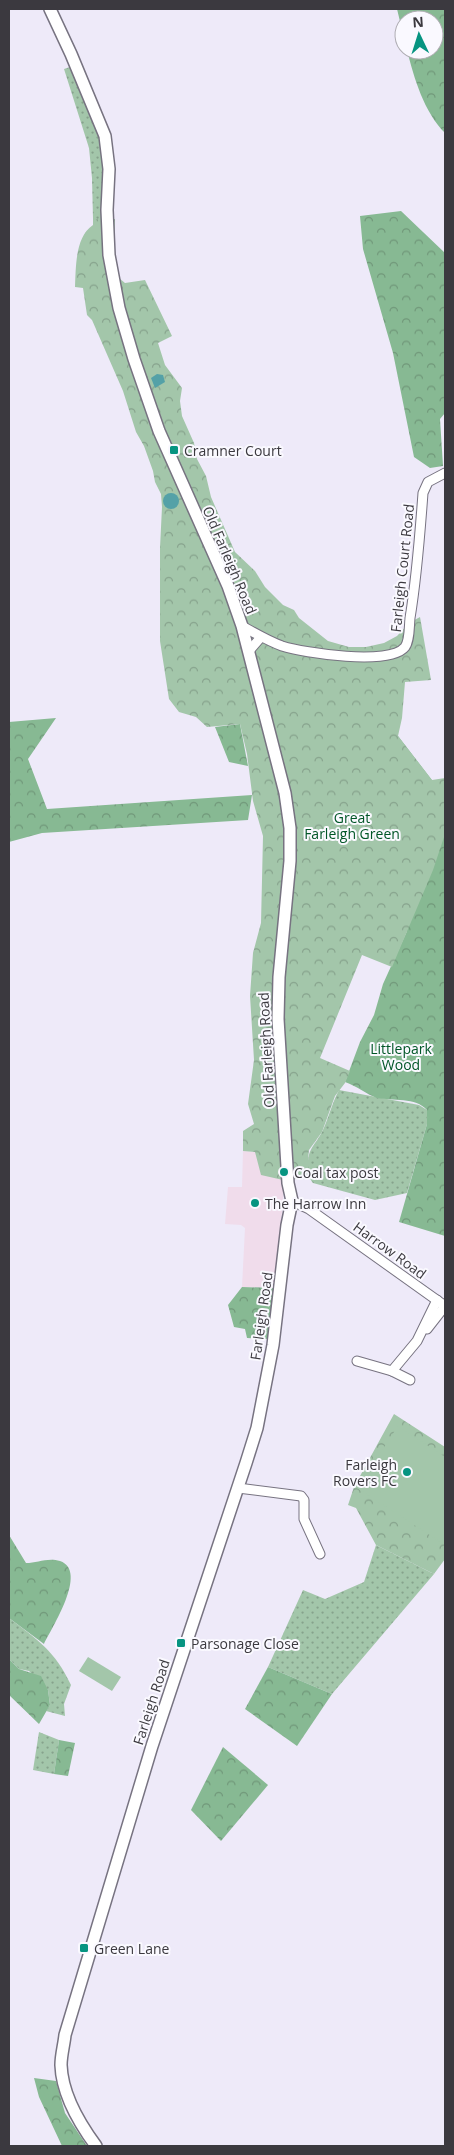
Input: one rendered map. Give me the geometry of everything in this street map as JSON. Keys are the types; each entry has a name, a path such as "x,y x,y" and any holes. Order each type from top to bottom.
{"street":[{"name":"Old Farleigh Road","path":"50,9 105,136 109,169 107,210 108,255 119,308 141,380 170,459 228,586 242,626 285,793 290,828 290,861 279,977 278,1019 288,1182 292,1201"},
{"name":"Farleigh Court Road","path":"242,626 268,641 300,651 350,657 399,652 406,646 408,638 424,493 428,482 445,473"},
{"path":"249,651 261,637"},
{"name":"Harrow Road","path":"292,1201 309,1209 445,1306"},
{"name":"Farleigh Road","path":"96,2146 76,2116 64,2087 61,2065 65,2035 152,1746 238,1488 256,1428 267,1380 277,1317 286,1225 292,1201"},
{"path":"417,1341 437,1300"},
{"path":"392,1371 445,1306"},
{"path":"357,1361 392,1371 410,1380"},
{"path":"238,1488 301,1496 304,1500 304,1518 320,1554"}],"shaded area":[{"path":"243,1151 255,1152 283,1180 280,1229 282,1231 277,1288 242,1287 245,1228 241,1225 225,1224 228,1187 242,1187"}],"green space":[{"path":"445,9 445,133 426,105 410,60 444,60 444,10 397,10"},
{"path":"70,67 98,129 104,153 103,219 93,219 89,148 64,69"},
{"path":"401,211 445,253 445,413 440,419 443,466 430,468 414,457 393,353 363,249 360,216"},
{"name":"Great Farleigh Green","path":"93,219 115,219 114,257 119,278 125,283 145,280 172,336 158,343 165,365 182,388 180,401 182,416 194,443 197,459 206,476 211,497 235,552 255,571 265,587 283,605 294,610 299,618 328,641 349,647 366,647 384,643 397,636 409,623 420,617 431,680 405,682 402,718 398,736 432,780 445,778 445,834 433,870 392,967 362,955 320,1058 350,1071 345,1083 335,1096 322,1132 309,1150 309,1178 283,1180 261,1175 255,1152 243,1151 243,1131 254,1124 248,1104 254,1060 250,996 253,953 261,923 263,836 253,801 247,754 240,724 207,727 196,717 179,712 169,699 160,641 161,494 155,482 144,446 136,432 123,391 92,320 87,315 83,288 75,287 76,262 80,245 87,230 93,225"},
{"path":"56,718 28,759 47,809 252,795 248,820 42,833 9,842 9,722"},
{"path":"240,724 248,766 229,762 215,727"},
{"name":"Littlepark Wood","path":"398,736 438,788 445,794 445,1236 399,1222 427,1124 427,1110 417,1103 410,1101 377,1098 345,1082 360,1042 374,1015 383,984 407,931"},
{"path":"339,1090 419,1105 427,1110 427,1124 407,1193 375,1200 313,1183 309,1176 309,1156 323,1130"},
{"path":"242,1287 277,1288 269,1339 247,1338 245,1329 234,1327 228,1305"},
{"path":"394,1414 445,1447 445,1559 434,1574 376,1545 356,1508 348,1505 354,1487"},
{"name":"Farleigh Rovers FC","path":"398,1426 445,1457 445,1545 357,1488"},
{"path":"9,1535 26,1563 47,1560 60,1561 68,1567 71,1576 66,1601 44,1644 9,1618"},
{"path":"376,1545 434,1574 332,1694 268,1667 303,1590 325,1599 364,1582"},
{"path":"9,1618 45,1647 65,1673 71,1685 64,1704 65,1716 46,1711 50,1705 48,1690 29,1671 19,1669 9,1659"},
{"path":"88,1657 121,1677 112,1691 79,1671"},
{"path":"9,1659 19,1669 41,1676 48,1690 50,1705 39,1724 9,1695"},
{"path":"268,1667 332,1694 297,1746 245,1709"},
{"path":"39,1732 59,1740 54,1774 33,1770"},
{"path":"59,1740 75,1743 68,1776 54,1774"},
{"path":"223,1747 268,1785 221,1841 191,1810"},
{"path":"34,2078 56,2081 65,2113 87,2146 62,2146 39,2097"}],"water":[{"path":"157,374 163,375 165,382 155,388 151,378"},
{"path":"171,493 179,501 171,509 163,501"}],"place":[{"name":"Cramner Court","path":"174,450"},
{"name":"Coal tax post","path":"284,1172"},
{"name":"The Harrow Inn","path":"255,1203"},
{"name":"Farleigh Rovers FC","path":"407,1472"},
{"name":"Parsonage Close","path":"181,1643"},
{"name":"Green Lane","path":"84,1948"}]}
